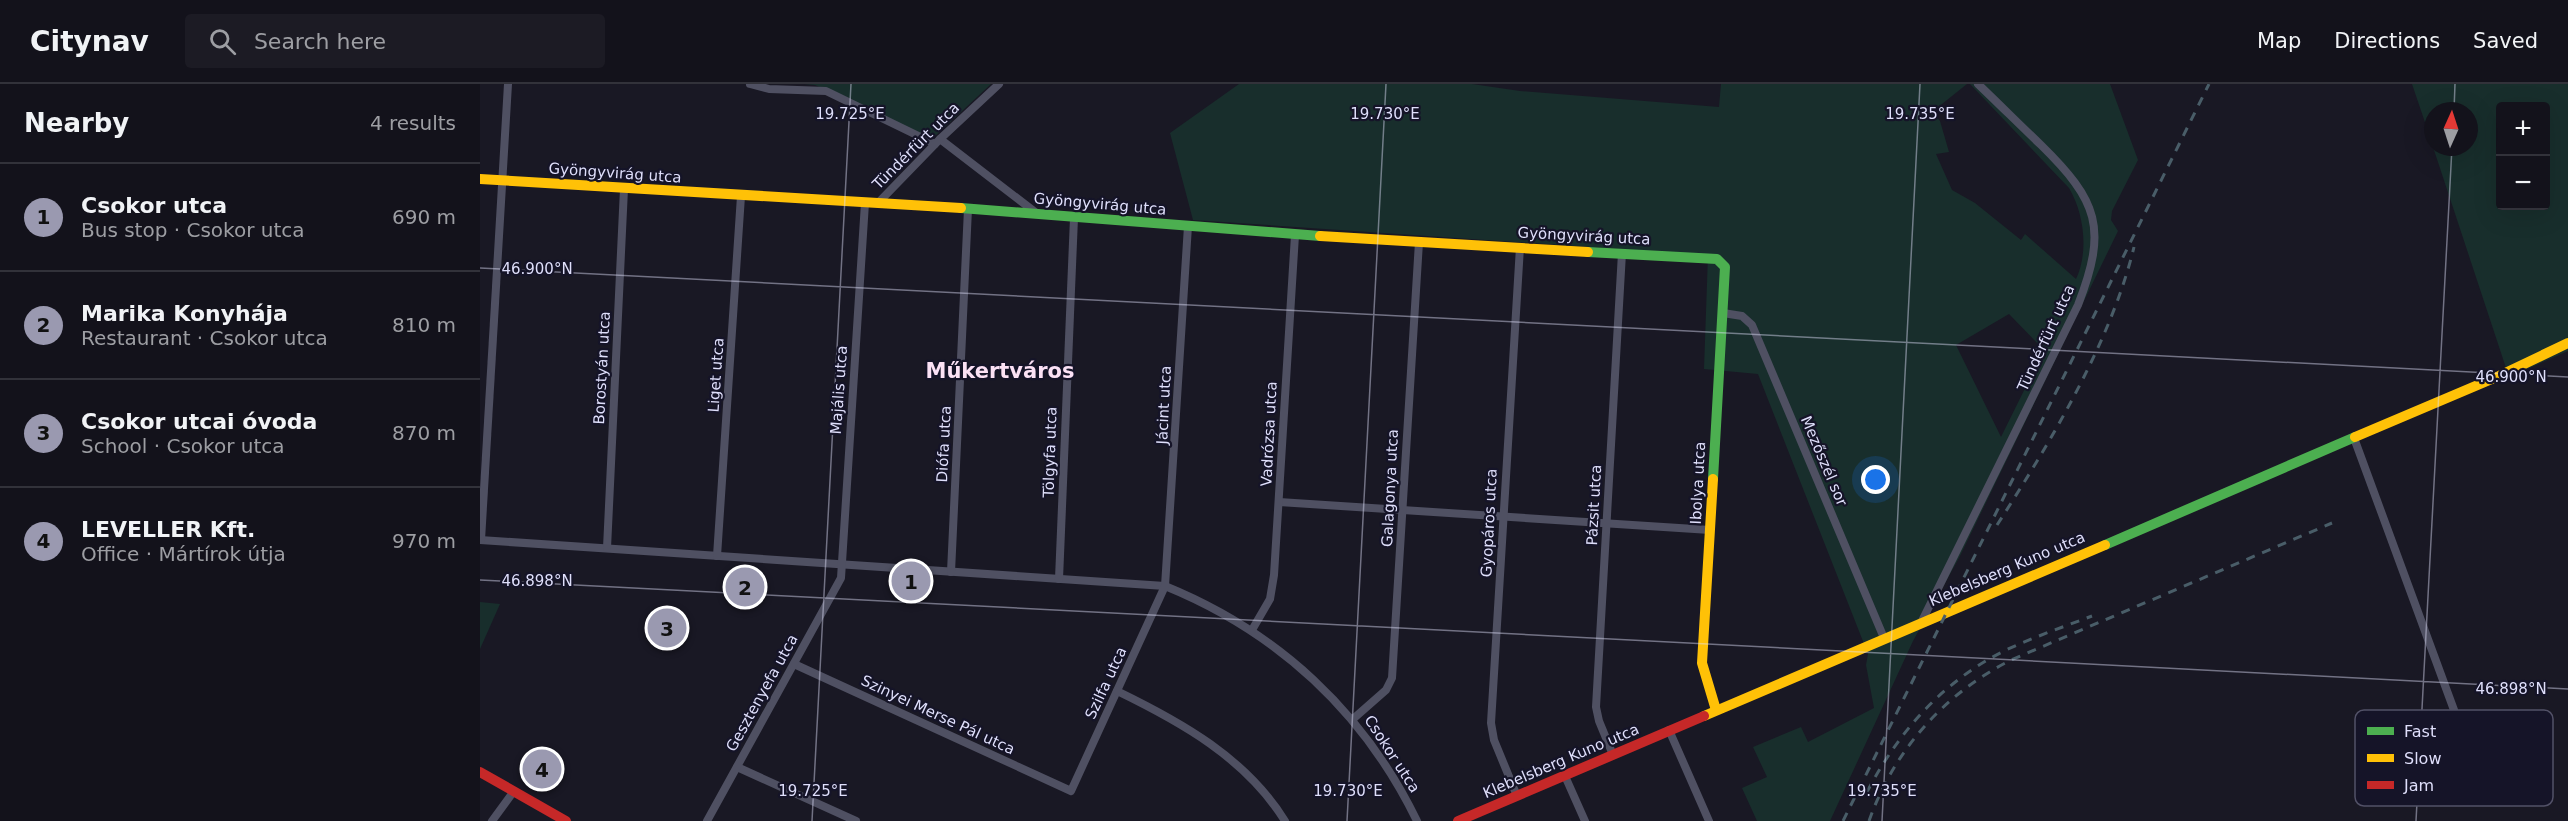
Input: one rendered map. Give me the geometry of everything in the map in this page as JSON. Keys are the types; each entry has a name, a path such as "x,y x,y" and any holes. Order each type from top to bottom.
{"street":[{"path":"480,540 508,84"},
{"path":"750,84 769,88 826,91 937,142 1036,213"},
{"name":"Tündérfürt utca","path":"878,203 937,142 999,84"},
{"name":"Tündérfürt utca","path":"1921,623 2078,305 2091,265 2094,244 2090,208 2078,183 1978,84"},
{"name":"Gyöngyvirág utca","path":"480,178 624,189 1036,213 1295,235 1717,259"},
{"name":"Borostyán utca","path":"607,548 624,189"},
{"name":"Liget utca","path":"717,556 741,196"},
{"name":"Majális utca","path":"841,578 865,203"},
{"name":"Diófa utca","path":"951,572 968,209"},
{"name":"Tölgyfa utca","path":"1059,579 1074,218"},
{"name":"Jácint utca","path":"1166,586 1188,226"},
{"name":"Vadrózsa utca","path":"1252,630 1266,607 1273,588 1295,235"},
{"name":"Galagonya utca","path":"1353,719 1386,690 1392,678 1419,242"},
{"name":"Gyopáros utca","path":"1517,796 1494,740 1491,723 1520,247"},
{"name":"Pázsit utca","path":"1613,755 1599,721 1596,707 1622,253"},
{"name":"Ibolya utca","path":"1716,710 1702,669 1725,267 1717,259"},
{"name":"Mezőszél sor","path":"1723,312 1743,316 1752,326 1884,638"},
{"name":"Klebelsberg Kuno utca","path":"1458,821 1475,818 1517,796 2509,372 2568,343"},
{"path":"2354,438 2454,710"},
{"path":"1279,502 1710,530"},
{"name":"Csokor utca","path":"480,540 1166,586 1200,601 1252,630 1297,663 1353,719 1388,767 1417,821"},
{"name":"Gesztenyefa utca","path":"707,821 841,578"},
{"name":"Szilfa utca","path":"1071,790 1166,586"},
{"name":"Szinyei Merse Pál utca","path":"794,664 1071,790"},
{"path":"1117,691 1170,716 1224,753 1261,791 1285,821"},
{"path":"1670,730 1709,821"},
{"path":"737,767 856,821"},
{"path":"480,772 566,821"},
{"path":"1566,776 1585,821"},
{"path":"492,821 514,791"}],"green space":[{"path":"804,84 991,84 932,139 815,85"},
{"path":"1239,84 1472,84 1520,91 1719,107 1721,84 1967,84 1932,112 1940,121 1949,152 1936,154 1952,190 1975,203 2021,240 2025,234 2076,279 2082,257 2083,233 2078,209 2069,188 1970,84 2110,84 2138,160 2112,211 2111,220 2118,231 1959,558 1913,641 1830,821 1757,821 1742,788 1767,777 1753,747 1801,727 1808,742 1874,708 1866,665 1868,654 1758,374 1704,369 1708,255 1193,220 1170,133","holes":["2009,314 2044,350 2001,437 1956,345"]},
{"path":"2412,84 2568,84 2568,351 2509,377 2436,156 2478,156 2478,102 2424,102 2424,119"},
{"path":"480,602 500,604 480,649"}],"railway":[{"path":"1843,821 2209,84"},
{"path":"1997,525 2058,426 2095,355 2124,283 2134,247"},
{"path":"1869,821 1892,771 1907,748 1943,707 1987,674 2011,660 2332,523"},
{"path":"1867,792 1893,748 1908,728 1943,692 1962,677 1983,662 2006,650 2092,616"}],"traffic: fast":[{"path":"961,208 1320,236"},
{"path":"1588,252 1717,259 1725,267 1713,479"},
{"path":"2105,545 2355,437"}],"traffic: slow":[{"path":"480,179 961,208"},
{"path":"1320,236 1588,252"},
{"path":"2355,437 2499,376 2568,343"},
{"path":"1713,479 1702,663 1716,710"},
{"path":"1704,716 2105,545"}],"traffic: jam":[{"path":"1458,821 1704,716"},
{"path":"480,772 566,821"}],"place":[{"name":"Csokor utca","path":"911,581"},
{"name":"Marika Konyhája","path":"745,587"},
{"name":"Csokor utcai óvoda","path":"667,628"},
{"name":"LEVELLER Kft.","path":"542,769"}],"district":[{"name":"Műkertváros","path":"1000,371"}]}
